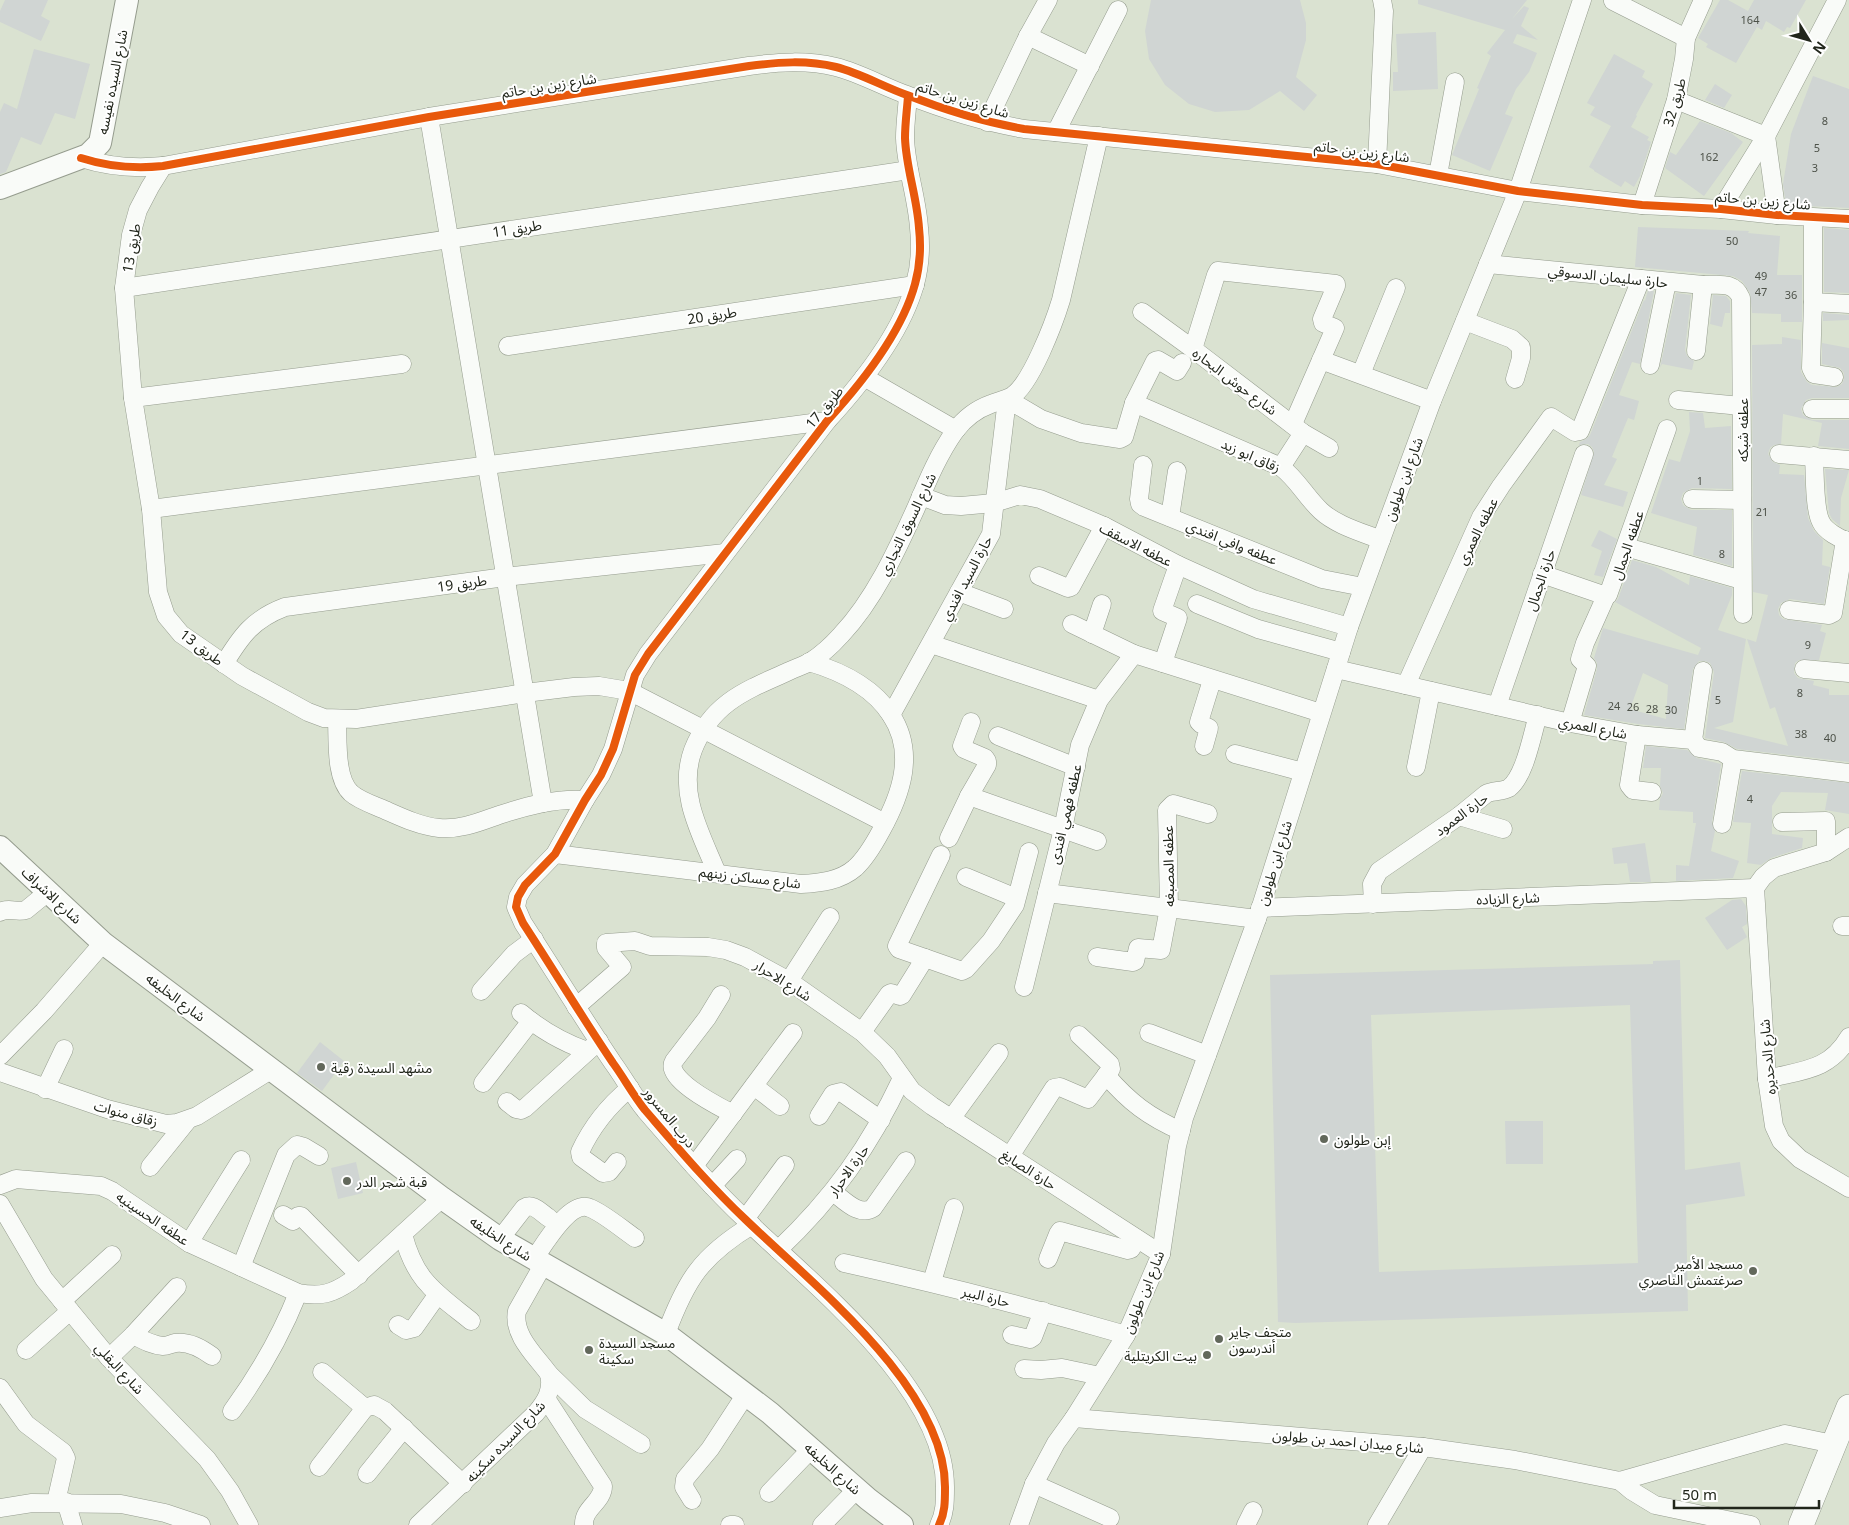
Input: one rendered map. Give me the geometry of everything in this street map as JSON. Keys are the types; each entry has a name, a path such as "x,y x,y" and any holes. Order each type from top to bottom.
{"main road":[{"path":"1801,1525 1849,1407"}],"street":[{"name":"شارع السيده نفيسه","path":"0,188 81,158 95,150 100,143 127,0"},
{"path":"987,122 1028,36 1048,0"},
{"path":"1377,164 1384,11 1382,0"},
{"name":"شارع ابن طولون","path":"1019,1525 1034,1484 1056,1443 1126,1336 1161,1254 1177,1146 1181,1131 1259,914 1349,627 1432,401 1518,191 1582,0"},
{"name":"طريق 32","path":"1642,205 1676,100 1686,38 1703,0"},
{"path":"1721,208 1766,136 1837,0"},
{"path":"1613,1 1686,38"},
{"path":"1056,132 1118,10"},
{"path":"1028,36 1090,66"},
{"name":"شارع زين بن حاتم","path":"81,158 122,168 163,166 429,117 780,62 807,62 838,68 908,96 987,122 1024,129 1377,164 1518,191 1642,205 1721,208 1777,215 1849,219"},
{"path":"1438,175 1455,82"},
{"name":"طريق 17","path":"629,691 635,675 648,654 827,421 864,377 902,318 915,285 920,257 916,203 905,137 908,96"},
{"path":"1676,100 1766,136"},
{"path":"429,117 543,803"},
{"name":"شارع السوق التجاري","path":"717,873 693,815 688,793 688,771 694,750 704,730 717,712 732,698 809,662 842,634 872,592 901,540 933,468 956,430 978,410 1007,399 1020,390 1025,383 1056,317 1099,136"},
{"path":"1766,136 1777,215"},
{"name":"طريق 13","path":"163,166 138,210 131,235 124,288 133,398 151,510 158,592 166,616 181,634 224,664 308,712 337,719 369,717 574,687 599,686 629,691 885,823"},
{"name":"طريق 11","path":"124,288 909,170"},
{"path":"1813,218 1811,371 1818,375 1834,377"},
{"name":"حارة سليمان الدسوقي","path":"1488,264 1667,282 1728,286"},
{"path":"1194,349 1218,271 1224,270 1336,284 1322,320 1335,328 1321,360 1298,429 1281,467"},
{"name":"عطفه العمري","path":"1406,685 1478,524 1501,486 1551,417 1575,432 1580,431 1641,279"},
{"path":"1650,365 1667,282"},
{"name":"طريق 20","path":"508,346 915,285"},
{"path":"1696,351 1703,285"},
{"name":"عطفه شبكه","path":"1728,286 1734,287 1741,298 1742,614"},
{"path":"1361,374 1396,288"},
{"path":"1813,302 1849,304"},
{"name":"شارع حوش البحاره","path":"1142,312 1194,349 1298,429 1329,448"},
{"path":"1465,321 1512,339 1521,347 1521,358 1515,379"},
{"path":"1007,399 1041,419 1081,433 1122,438 1134,403 1155,361 1158,360 1177,370 1182,363"},
{"path":"1321,360 1432,401"},
{"path":"133,398 402,364"},
{"path":"864,377 956,430"},
{"name":"حارة السيد افندي","path":"891,715 990,534 1007,399"},
{"path":"1678,400 1742,406"},
{"name":"زقاق ابو زيد","path":"1134,403 1281,467 1292,475 1321,511 1334,520 1381,540"},
{"path":"1812,408 1849,409"},
{"path":"151,510 827,421"},
{"name":"عطفه الجمال","path":"1542,574 1606,596 1610,593 1668,429"},
{"name":"حارة الجمال","path":"1497,706 1584,454"},
{"path":"1779,454 1849,460"},
{"path":"1788,610 1829,616 1833,614 1847,541 1828,529 1821,522 1818,510 1814,456"},
{"name":"عطفه وافي افندي","path":"1142,465 1140,504 1322,578 1363,587"},
{"path":"1170,517 1177,471"},
{"name":"عطفه الاسقف","path":"921,496 945,505 961,506 994,503 1020,496 1031,496 1104,526 1178,565 1253,599 1349,627"},
{"path":"1692,498 1742,500"},
{"path":"1039,576 1068,588 1072,587 1104,526"},
{"path":"1626,547 1742,580"},
{"name":"طريق 19","path":"224,664 243,636 255,623 268,614 285,607 505,577 725,554"},
{"path":"1163,663 1178,618 1162,611 1178,565"},
{"path":"959,592 1004,609"},
{"path":"1570,723 1587,666 1586,663 1580,661 1585,643 1606,596"},
{"path":"1092,634 1102,604"},
{"path":"1197,604 1258,629 1341,652"},
{"path":"1072,624 1134,654 1322,714"},
{"path":"931,644 1098,700"},
{"name":"عطفه فهمي افندى","path":"1024,987 1063,829 1080,745 1098,700 1134,654"},
{"name":"شارع مساكن زينهم","path":"555,854 801,884 829,881 854,869 866,856 885,823 902,787 904,768 903,748 898,729 891,715 880,702 854,681 825,667 809,662"},
{"name":"شارع العمري","path":"1336,669 1570,723 1636,735 1693,740 1699,748 1722,752 1733,759 1849,773"},
{"path":"1804,669 1849,673"},
{"path":"1693,740 1704,671"},
{"path":"1204,746 1210,728 1199,722 1212,680"},
{"name":"درب المسرور","path":"629,691 613,749 601,775 555,854 525,885 518,897 516,907 519,915 576,1007 593,1046 712,1186 844,1313 871,1342 919,1403 936,1438 945,1475 944,1514 939,1525"},
{"path":"1416,767 1431,691"},
{"name":"حارة العمود","path":"1373,904 1372,884 1379,871 1459,816 1486,794 1507,789 1515,782 1522,770 1538,715"},
{"path":"337,719 341,775 344,785 359,798 408,821 424,826 459,827 476,824 543,803 565,799 585,800"},
{"path":"949,838 969,796 987,765 987,761 982,756 964,749 962,746 971,722"},
{"path":"1636,735 1629,785 1633,790 1652,792"},
{"path":"998,736 1076,766"},
{"path":"1235,754 1303,772"},
{"path":"1722,824 1733,759"},
{"path":"969,796 1097,842"},
{"name":"عطفه المصبغه","path":"1097,957 1133,962 1135,961 1138,948 1161,950 1169,908 1167,810 1173,804 1208,814"},
{"path":"1459,816 1503,829"},
{"path":"1782,822 1826,821 1826,852"},
{"path":"1755,888 1763,877 1774,868 1826,852 1849,837"},
{"name":"شارع الاشراف","path":"0,847 104,943"},
{"path":"941,855 897,946 899,949 962,971 991,941 1014,905 1029,852"},
{"path":"966,877 1016,898"},
{"name":"شارع الزياده","path":"1047,893 1169,908 1259,914 1373,904 1755,888"},
{"name":"شارع الدحديره","path":"1755,888 1768,1079 1774,1126 1781,1140 1800,1159 1849,1187"},
{"path":"0,912 7,909 22,912 34,906 48,892"},
{"path":"789,981 830,917"},
{"path":"481,991 514,954 534,939"},
{"name":"شارع الاحرار","path":"576,1007 622,967 606,948 606,943 635,941 650,946 708,947 726,950 745,957 789,981 862,1032 887,1056 902,1078"},
{"path":"0,1056 44,1011 104,943"},
{"name":"شارع الخليفه","path":"104,943 442,1198 500,1239 666,1334 746,1394 902,1525"},
{"path":"862,1032 889,994 902,995 924,958"},
{"path":"721,995 707,1018 674,1061 672,1068 673,1072 686,1085 700,1096 733,1114"},
{"path":"483,1083 526,1017 558,1039 593,1046"},
{"path":"694,1166 793,1033"},
{"path":"1149,1033 1207,1055"},
{"path":"1010,1156 1054,1088 1060,1087 1087,1099 1111,1069 1110,1064 1080,1035"},
{"path":"1768,1079 1821,1066 1842,1049 1849,1037"},
{"path":"507,1102 516,1109 521,1110 525,1108 593,1046"},
{"path":"45,1089 64,1049"},
{"path":"951,1118 999,1053"},
{"name":"زقاق منوات","path":"0,1072 107,1109 166,1124 177,1124 187,1121 272,1068"},
{"path":"1106,1075 1139,1109 1181,1131"},
{"name":"حارة الصايغ","path":"902,1078 917,1095 1161,1254"},
{"name":"حارة الاحرار","path":"778,1250 808,1221 853,1165 881,1120 902,1078"},
{"path":"754,1086 780,1106"},
{"path":"617,1162 609,1172 603,1173 581,1157 580,1152 596,1123 606,1110 630,1088"},
{"path":"819,1116 833,1094 841,1092 881,1120"},
{"path":"150,1167 187,1121"},
{"path":"240,1267 286,1155 291,1149 298,1146 304,1147 319,1156"},
{"path":"712,1186 737,1158"},
{"path":"189,1244 242,1160"},
{"path":"833,1192 858,1210 869,1211 906,1161"},
{"path":"666,1334 687,1284 705,1260 748,1222 785,1165"},
{"name":"عطفه الحسينيه","path":"0,1185 16,1179 101,1186 112,1191 189,1244 298,1293"},
{"path":"232,1411 267,1360 298,1293 314,1296 340,1289 359,1275 442,1198"},
{"name":"شارع البقلي","path":"0,1204 44,1279 109,1358 207,1459 230,1491 249,1525"},
{"path":"500,1239 528,1205 549,1218"},
{"path":"635,1238 589,1207 576,1208 566,1216 538,1262 517,1311 516,1318 519,1332 549,1374 584,1409 641,1444"},
{"path":"932,1282 954,1208"},
{"path":"283,1215 292,1221 301,1216 359,1275"},
{"path":"1048,1259 1060,1232 1128,1250 1131,1249 1137,1239"},
{"path":"403,1234 408,1254 418,1272 438,1294 471,1321"},
{"path":"26,1350 112,1255"},
{"name":"حارة البير","path":"844,1263 932,1282 1044,1311 1126,1336"},
{"path":"109,1358 177,1287"},
{"path":"398,1325 406,1330 414,1328 438,1294"},
{"path":"1012,1335 1030,1339 1033,1337 1044,1311"},
{"path":"133,1335 150,1343 165,1346 177,1343 190,1344 201,1348 212,1356"},
{"path":"1024,1369 1062,1368 1100,1376"},
{"path":"322,1372 365,1408"},
{"name":"شارع السيده سكينه","path":"418,1525 536,1413 546,1400 551,1382 549,1374"},
{"path":"0,1388 26,1424 63,1452 66,1458 61,1502 73,1525"},
{"path":"692,1500 684,1487 685,1479 715,1442 746,1394"},
{"path":"546,1400 603,1486 603,1492 584,1515 584,1525"},
{"path":"319,1467 365,1408 374,1405 382,1408 463,1484"},
{"name":"شارع ميدان احمد بن طولون","path":"1074,1418 1423,1448 1515,1460 1620,1481 1786,1434 1833,1444"},
{"path":"367,1474 404,1428"},
{"path":"770,1493 812,1448"},
{"path":"1377,1525 1423,1448"},
{"name":"شارع ميدان احمد بن طولون","path":"1620,1481 1655,1505 1751,1525"},
{"path":"1034,1484 1110,1518"},
{"path":"822,1525 857,1489"},
{"path":"0,1508 32,1503 61,1502 121,1504 165,1513 201,1525"},
{"path":"730,1525 735,1525"}],"building":[{"path":"5,0 48,0 41,16 50,21 41,41 0,22 0,11"},
{"path":"1151,0 1300,0 1306,23 1306,40 1296,77 1317,95 1304,111 1280,91 1249,110 1215,112 1189,104 1165,85 1149,59 1145,31"},
{"path":"1418,0 1527,0 1512,19 1524,6 1529,8 1521,26 1538,40 1517,34 1513,43 1537,53 1529,72 1516,89 1505,114 1513,117 1490,171 1452,155 1491,56 1487,53 1505,30 1418,4"},
{"path":"1720,0 1728,0 1748,11 1754,0 1806,0 1790,28 1787,27 1784,32 1766,21 1762,30 1757,27 1736,63 1706,47 1708,44 1698,38"},
{"path":"1436,32 1438,89 1393,91 1393,72 1398,72 1396,34"},
{"path":"34,49 90,64 75,119 55,113 41,145 21,137 6,172 0,174 0,112 4,103 17,109"},
{"path":"1614,54 1645,71 1642,77 1653,84 1631,127 1649,137 1647,140 1651,142 1640,176 1634,187 1625,181 1621,187 1589,167 1611,126 1590,115 1595,107 1587,103"},
{"path":"1813,76 1849,89 1849,208 1786,205 1783,184 1791,134"},
{"path":"1715,84 1732,95 1724,108 1705,100"},
{"path":"1700,121 1731,133 1743,142 1704,196 1665,168 1670,152 1676,155"},
{"path":"1638,227 1749,231 1748,233 1780,236 1777,275 1802,275 1802,322 1781,322 1781,314 1752,313 1750,293 1742,281 1733,276 1635,267"},
{"path":"1824,228 1849,230 1849,293 1824,292"},
{"path":"1648,290 1654,291 1640,364 1632,362 1619,395 1639,401 1634,420 1628,418 1612,457 1617,459 1604,485 1628,492 1623,507 1581,495 1594,452 1588,444 1579,445 1580,442 1590,435"},
{"path":"1676,293 1691,295 1685,350 1687,356 1694,361 1692,370 1662,364 1660,368"},
{"path":"1713,295 1726,296 1730,301 1730,313 1725,313 1722,327 1710,324"},
{"path":"1823,313 1849,315 1849,320 1823,321"},
{"path":"1782,337 1801,340 1801,372 1807,382 1812,385 1837,387 1842,384 1844,373 1840,368 1822,364 1822,343 1849,348 1849,398 1812,398 1806,400 1801,409 1803,415 1812,420 1849,420 1849,449 1818,446 1822,423 1783,414 1781,444 1770,448 1768,454 1773,462 1780,465 1779,474 1804,475 1808,518 1814,531 1823,540 1822,565 1830,567 1824,604 1790,599 1781,603 1778,609 1779,615 1783,619 1822,625 1820,631 1826,633 1819,660 1799,660 1795,663 1794,673 1798,678 1814,681 1813,685 1829,689 1829,695 1849,695 1849,762 1737,749 1724,742 1705,738 1714,672 1710,663 1705,661 1699,661 1693,669 1684,729 1584,715 1597,669 1597,663 1594,658 1603,628 1698,655 1701,648 1615,602 1618,599 1632,560 1656,567 1689,585 1690,576 1732,588 1732,595 1718,630 1746,639 1733,722 1714,728 1788,746 1775,707 1770,709 1747,639 1756,642 1768,595 1753,592 1752,345 1782,344","holes":["1643,673 1668,685 1666,719 1630,709"]},
{"path":"1689,412 1703,413 1705,428 1731,426 1732,489 1692,488 1683,493 1681,499 1683,505 1691,510 1732,510 1732,566 1693,555 1697,527 1651,513 1669,459 1680,462 1690,431"},
{"path":"1825,469 1849,470 1841,498 1840,526 1832,519 1829,513"},
{"path":"1599,530 1617,539 1603,577 1594,575 1602,551 1591,546"},
{"path":"1646,746 1687,750 1697,758 1721,764 1712,822 1715,831 1711,851 1739,861 1733,878 1676,881 1676,865 1689,866 1696,823 1693,823 1693,812 1659,810 1660,799 1663,793 1660,786 1661,768 1643,768"},
{"path":"1742,771 1849,783 1849,814 1825,810 1828,793 1781,792 1772,806 1772,834 1803,838 1802,848 1771,858 1761,865 1747,863 1751,823 1733,822"},
{"path":"1645,843 1651,882 1630,882 1627,863 1614,864 1612,848"},
{"path":"1741,899 1746,906 1747,924 1742,927 1747,937 1727,950 1705,918 1732,900"},
{"name":"إبن طولون","path":"1680,960 1685,1170 1740,1162 1745,1196 1686,1205 1688,1311 1278,1322 1270,975 1653,964 1653,961","holes":["1630,1005 1638,1263 1379,1272 1371,1015"]},
{"name":"مشهد السيدة رقية","path":"320,1042 344,1061 322,1091 297,1073"},
{"path":"1505,1121 1543,1121 1543,1164 1506,1164"},
{"name":"قبة شجر الدر","path":"356,1162 363,1193 338,1199 331,1168"}],"cycle path":[{"path":"81,158 122,166 163,166 429,117 749,66 804,63 836,67 950,111 1024,129 1377,164 1518,191 1642,205 1849,219"},
{"path":"908,96 905,133 906,149 918,216 920,249 915,284 900,321 879,357 827,421 648,654 635,675 613,749 601,775 555,854 525,885 518,897 516,907 523,923 601,1046 645,1110 719,1193 838,1306 900,1376 924,1413 939,1450 945,1488 944,1512 939,1525"}],"place":[{"name":"مشهد السيدة رقية","path":"321,1067"},
{"name":"إبن طولون","path":"1324,1139"},
{"name":"قبة شجر الدر","path":"347,1181"},
{"name":"مسجد الأمير صرغتمش الناصري","path":"1753,1271"},
{"name":"متحف جاير أندرسون","path":"1219,1339"},
{"name":"مسجد السيدة سكينة","path":"589,1350"},
{"name":"بيت الكريتلية","path":"1207,1355"}]}
